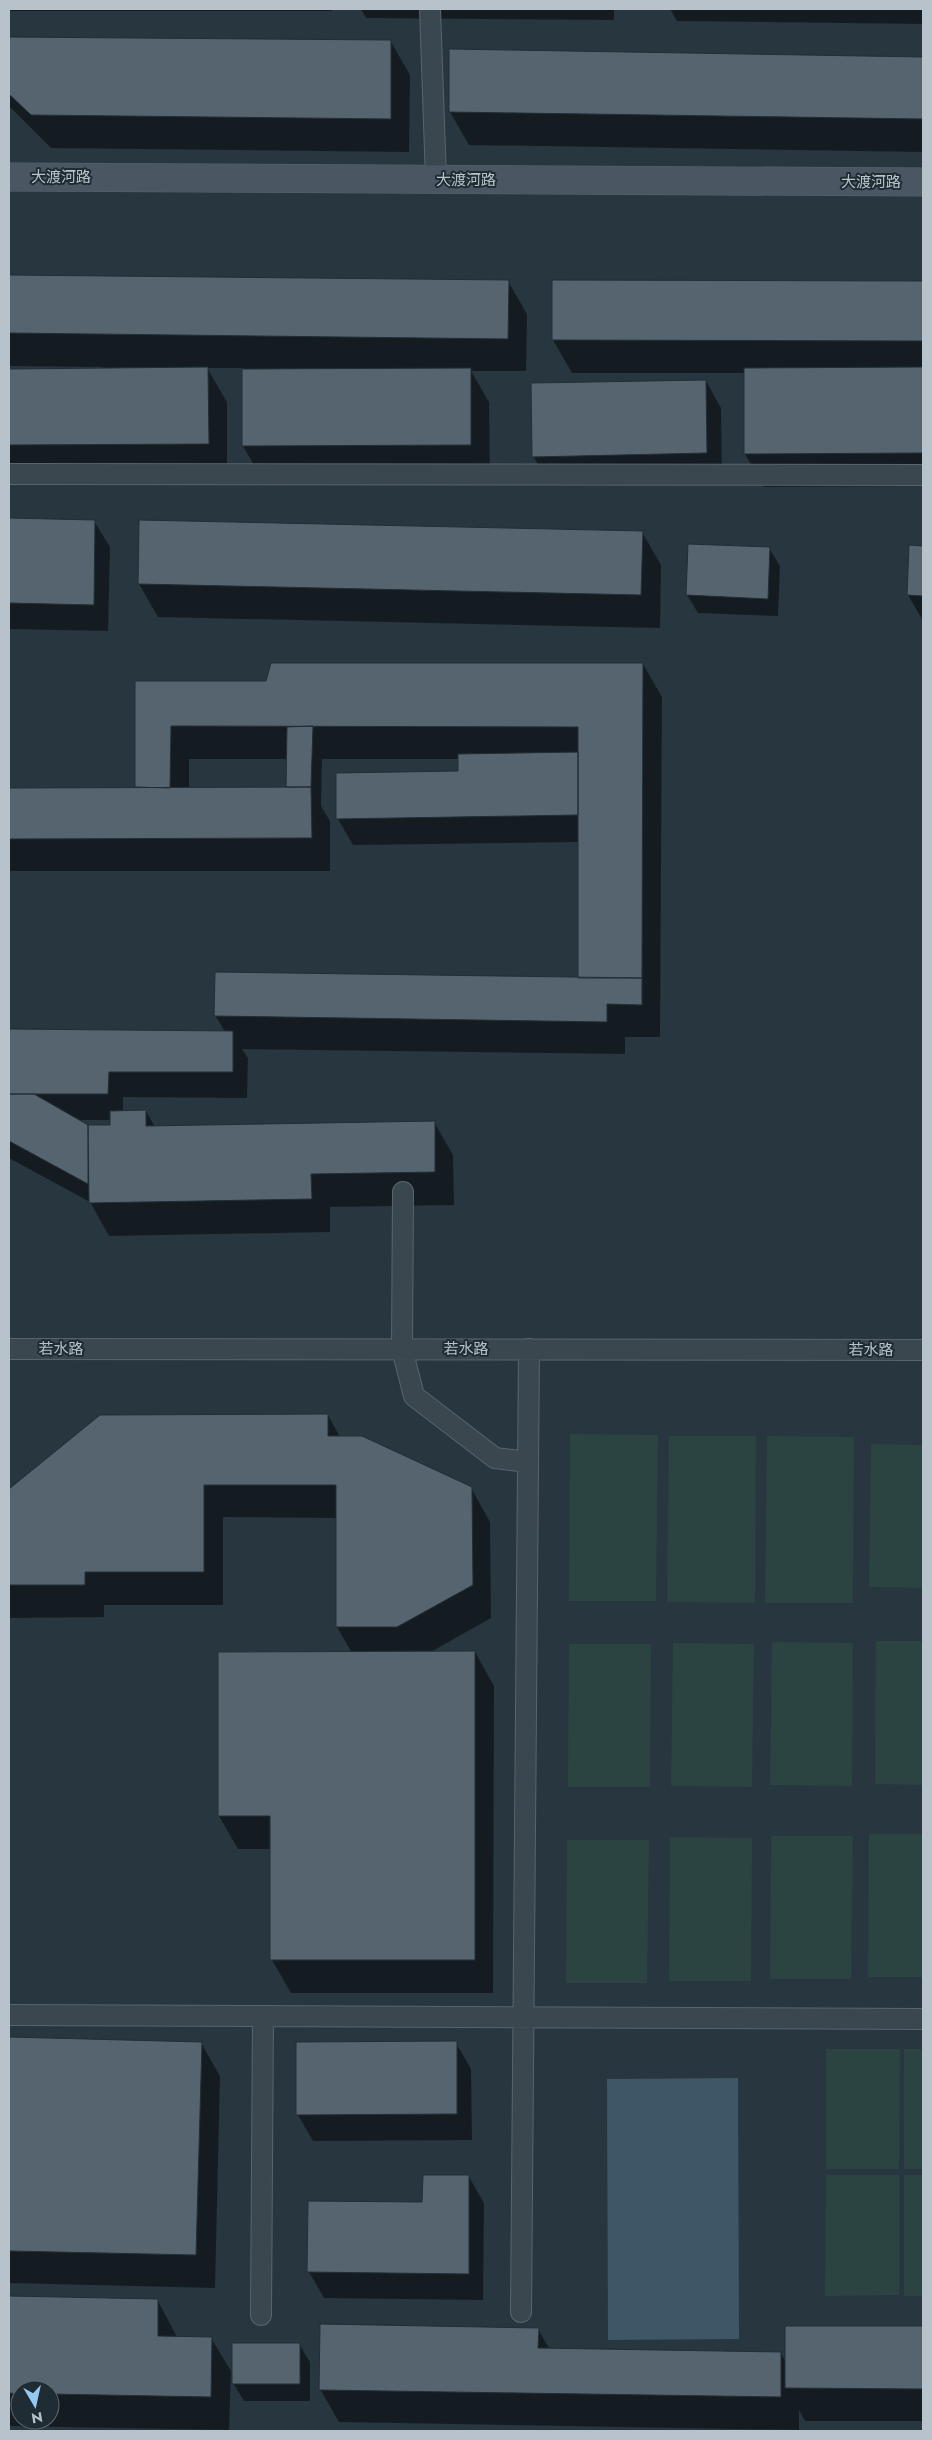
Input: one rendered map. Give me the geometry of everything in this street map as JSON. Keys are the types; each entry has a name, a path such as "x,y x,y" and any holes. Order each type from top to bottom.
{"street":[{"name":"大渡河路","path":"9,177 923,182"}],"lane":[{"path":"430,9 436,180"},
{"path":"9,474 923,475"},
{"path":"403,1192 402,1349 414,1396 495,1458 528,1462"},
{"name":"若水路","path":"9,1349 923,1350"},
{"path":"521,2312 529,1350"},
{"path":"9,2015 923,2019"},
{"path":"261,2315 263,2016"}],"green space":[{"path":"570,1434 658,1435 656,1601 569,1601"},
{"path":"669,1436 756,1436 755,1603 667,1602"},
{"path":"767,1436 854,1437 853,1603 765,1603"},
{"path":"871,1444 923,1445 923,1588 869,1587"},
{"path":"876,1641 923,1641 923,1785 875,1784"},
{"path":"772,1642 853,1643 852,1786 770,1785"},
{"path":"673,1643 754,1644 752,1787 671,1786"},
{"path":"569,1644 651,1644 650,1787 568,1787"},
{"path":"869,1834 923,1834 923,1977 868,1977"},
{"path":"771,1836 853,1836 851,1979 770,1979"},
{"path":"670,1837 752,1838 751,1981 669,1981"},
{"path":"567,1840 649,1840 647,1983 566,1983"},
{"path":"826,2049 900,2049 899,2169 826,2169"},
{"path":"904,2049 923,2049 923,2169 904,2169"},
{"path":"826,2175 899,2175 899,2295 825,2296"},
{"path":"904,2175 923,2175 923,2296 904,2296"}],"water":[{"path":"738,2078 739,2339 608,2340 607,2079"}],"building":[{"path":"9,37 391,40 391,119 31,115 9,94"},
{"path":"449,49 923,57 923,119 449,112"},
{"path":"9,275 509,280 508,339 9,333"},
{"path":"552,280 923,281 923,341 552,340"},
{"path":"208,367 209,444 9,445 9,369"},
{"path":"923,367 923,453 744,454 744,368"},
{"path":"471,368 471,445 242,446 242,369"},
{"path":"706,380 707,453 532,457 531,383"},
{"path":"9,518 95,520 94,605 9,603"},
{"path":"139,520 643,531 641,595 138,584"},
{"path":"688,544 770,547 768,599 686,595"},
{"path":"909,545 923,546 923,596 907,595"},
{"path":"271,663 643,663 642,978 578,978 578,727 171,726 170,788 135,787 135,681 266,681"},
{"path":"313,726 311,787 286,787 287,727"},
{"path":"578,752 578,815 336,819 336,773 458,771 458,754"},
{"path":"311,787 312,838 9,839 9,788"},
{"path":"215,972 642,978 642,1005 607,1004 607,1022 214,1016"},
{"path":"9,1029 233,1031 233,1072 109,1072 108,1094 9,1094"},
{"path":"9,1094 34,1094 88,1125 88,1184 9,1141"},
{"path":"146,1110 146,1126 435,1121 435,1172 311,1174 312,1199 89,1203 88,1125 110,1125 110,1111"},
{"path":"328,1414 328,1436 362,1436 472,1487 473,1585 397,1627 336,1627 336,1485 204,1485 204,1572 85,1572 85,1585 9,1585 9,1489 100,1415"},
{"path":"475,1651 475,1960 270,1960 270,1816 218,1816 218,1652"},
{"path":"9,2037 202,2042 196,2255 9,2251"},
{"path":"457,2041 457,2114 296,2115 296,2042"},
{"path":"423,2175 469,2175 469,2274 307,2272 308,2201 422,2202"},
{"path":"9,2296 158,2299 158,2336 212,2337 211,2397 60,2394 60,2380 10,2380 9,2393"},
{"path":"320,2324 539,2328 538,2348 781,2352 781,2397 319,2390"},
{"path":"785,2326 923,2326 923,2389 785,2388"},
{"path":"232,2343 300,2343 300,2384 232,2384"}]}
